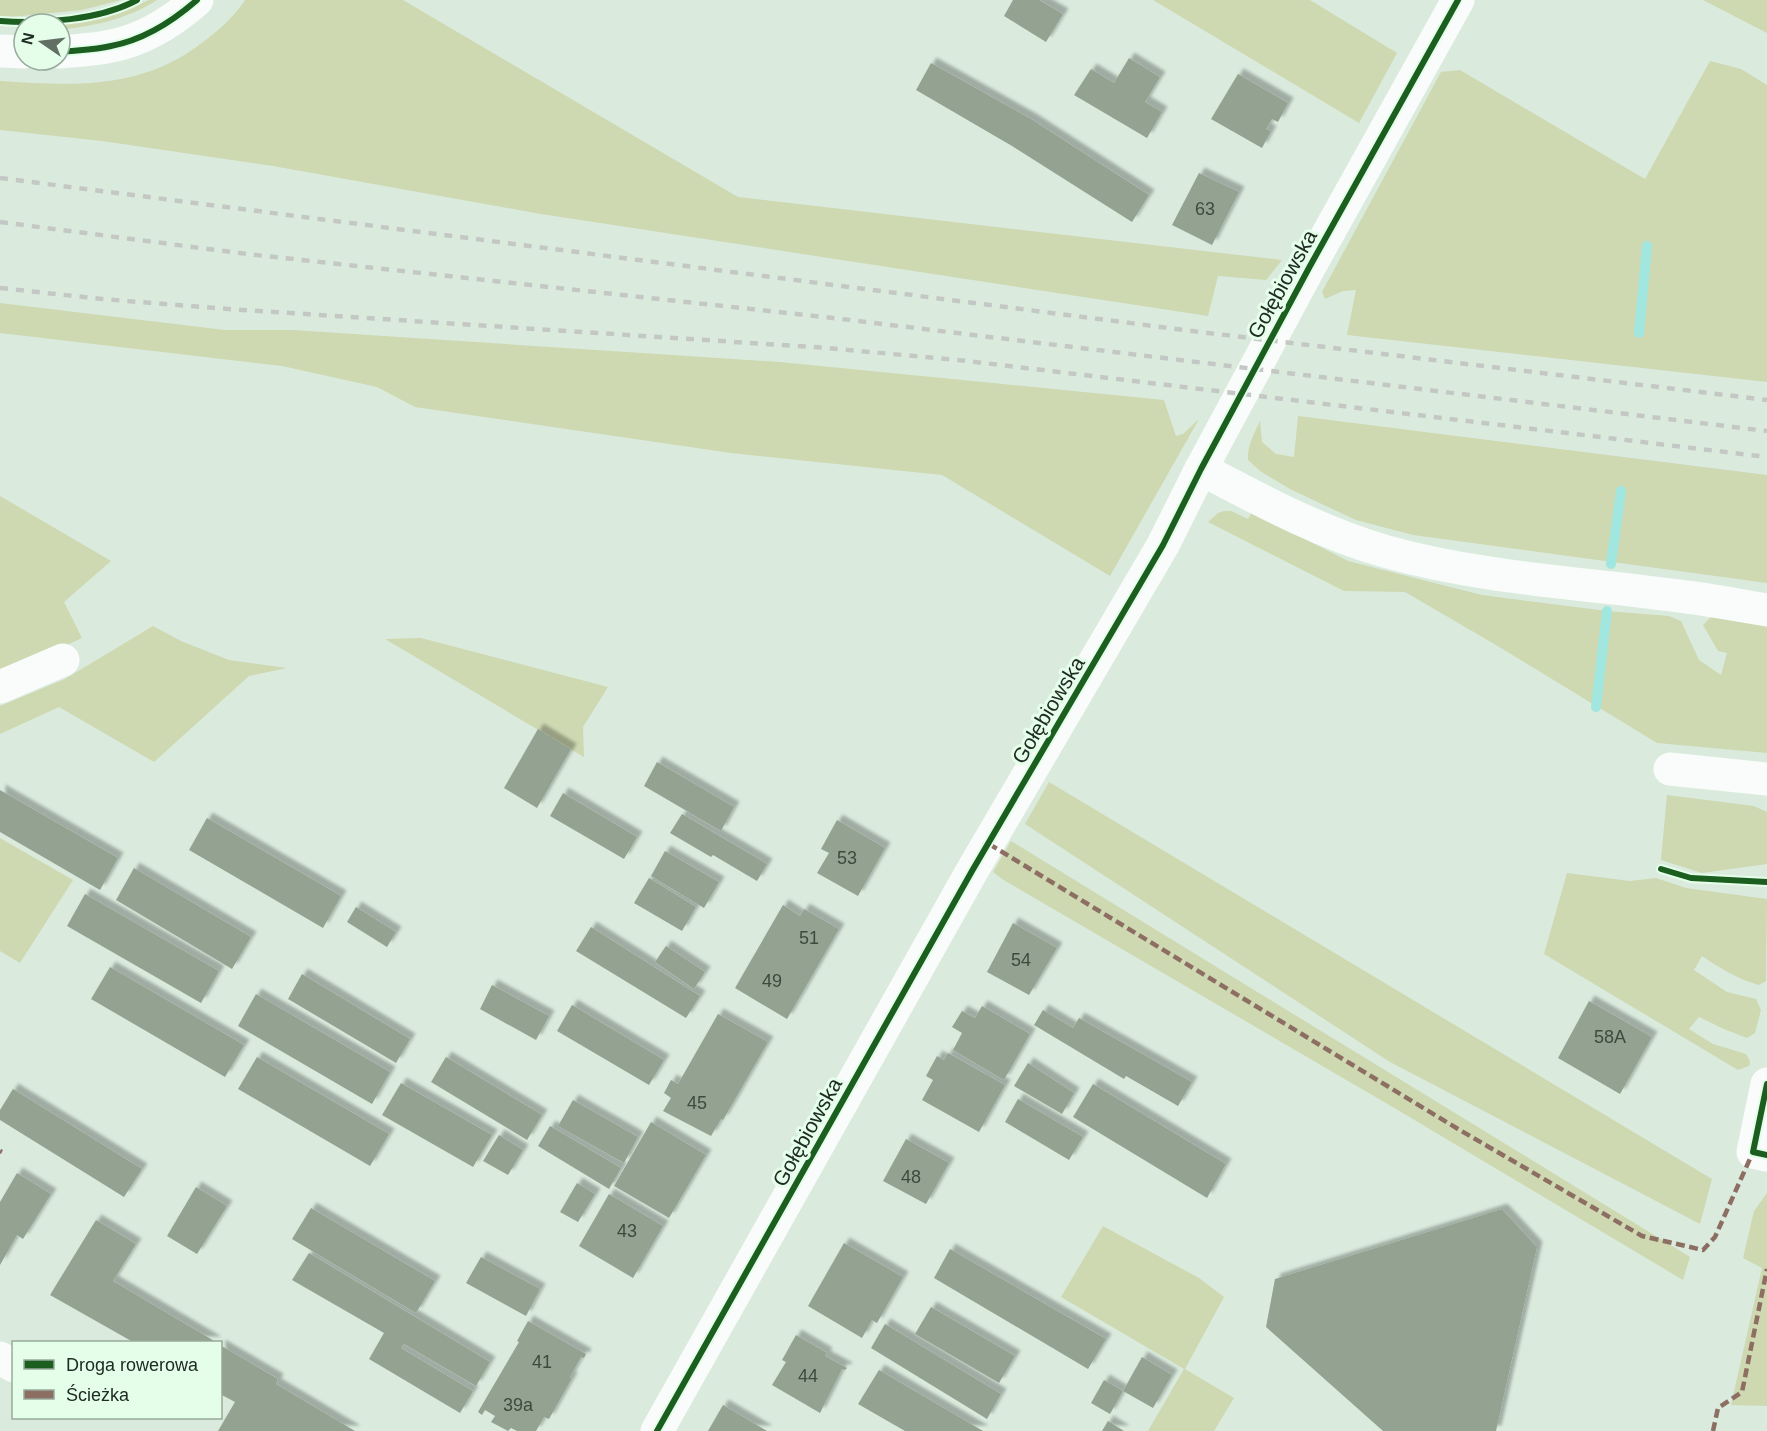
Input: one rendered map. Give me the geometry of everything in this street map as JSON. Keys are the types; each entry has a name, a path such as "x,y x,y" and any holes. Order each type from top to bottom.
{"street":[{"path":"72,51 112,46 144,35 167,22 197,0"},
{"name":"Gołębiowska","path":"657,1431 972,872 1163,545 1201,469 1316,255 1458,0"},
{"path":"1201,469 1279,510 1336,535 1440,566 1542,582 1686,597 1767,610"},
{"path":"0,687 63,660"},
{"path":"1670,769 1767,779"},
{"path":"1760,1154 1767,1084"}],"green space":[{"path":"0,0 121,0 82,10 12,12 12,17 0,16"},
{"path":"149,0 157,0 146,7 110,21 72,28 72,22 128,9"},
{"path":"245,0 403,0 738,197 1282,260 1266,280 1218,276 1208,316 541,214 273,166 102,141 0,130 0,81 80,84 131,77 156,69 180,58 209,37 231,18"},
{"path":"1153,0 1310,0 1397,53 1359,123"},
{"path":"1703,0 1767,0 1767,33"},
{"path":"1710,61 1741,69 1767,85 1767,382 1347,335 1356,290 1343,291 1325,299 1322,292 1441,72 1460,70 1645,179"},
{"path":"0,303 225,330 293,330 780,362 1164,400 1176,436 1183,434 1199,419 1110,576 942,475 731,453 415,407 377,387 282,366 0,333"},
{"path":"1298,416 1767,475 1767,583 1413,535 1356,520 1290,489 1260,471 1248,460 1253,435 1260,421 1262,442 1276,454 1294,457"},
{"path":"0,496 111,561 64,602 82,638 0,675"},
{"path":"1224,511 1231,511 1248,519 1252,512 1348,561 1482,595 1607,611 1669,616 1681,621 1699,660 1721,675 1727,653 1718,651 1703,625 1711,617 1767,623 1767,753 1657,743 1405,592 1344,591 1208,522"},
{"path":"153,626 181,641 229,660 287,668 249,676 154,762 59,707 0,734 0,706 65,679"},
{"path":"421,638 608,687 583,727 584,757 385,639"},
{"path":"1049,782 1712,1179 1700,1224 1390,1062 1025,824"},
{"path":"1667,795 1754,806 1767,812 1767,864 1702,873 1661,860"},
{"path":"0,838 73,880 20,963 0,951"},
{"path":"1011,841 1690,1257 1683,1280 1002,879 993,872"},
{"path":"1567,873 1630,881 1656,878 1686,888 1767,899 1766,981 1759,985 1743,980 1702,956 1694,970 1727,992 1756,999 1761,1010 1755,1033 1747,1038 1699,1017 1689,1029 1713,1044 1746,1054 1750,1061 1749,1066 1738,1070 1544,954"},
{"path":"1767,1193 1767,1406 1731,1405 1762,1268 1743,1258 1754,1211"},
{"path":"1103,1226 1199,1278 1224,1297 1185,1369 1234,1398 1214,1431 1148,1431 1184,1369 1061,1297"}],"building":[{"path":"1013,0 1039,0 1063,14 1046,42 1004,16"},
{"path":"1129,58 1160,77 1145,102 1162,112 1147,138 1074,95 1091,69 1114,83"},
{"path":"931,63 1031,119 1149,195 1132,222 1012,146 916,90"},
{"path":"1238,74 1288,103 1278,122 1272,119 1266,129 1271,131 1262,148 1211,119"},
{"path":"1199,173 1239,192 1212,245 1172,225"},
{"path":"538,729 571,749 537,808 504,788"},
{"path":"657,762 734,807 721,831 644,786"},
{"path":"0,790 118,858 100,890 0,832"},
{"path":"563,793 637,837 624,859 550,816"},
{"path":"682,814 767,864 757,881 670,833"},
{"path":"207,818 341,896 323,928 189,850"},
{"path":"837,820 885,848 858,896 817,873 829,853 821,849"},
{"path":"665,851 719,882 704,908 651,876"},
{"path":"134,868 251,937 232,969 116,900"},
{"path":"649,878 696,907 682,931 634,903"},
{"path":"85,894 219,971 201,1003 67,926"},
{"path":"783,905 800,916 804,909 839,929 787,1019 735,988"},
{"path":"356,907 396,932 387,947 347,922"},
{"path":"1013,923 1057,948 1029,995 987,972"},
{"path":"591,927 700,996 686,1018 576,951"},
{"path":"666,946 705,972 694,989 655,962"},
{"path":"110,967 244,1045 225,1077 91,999"},
{"path":"302,974 410,1039 396,1063 288,999"},
{"path":"492,985 549,1016 536,1040 480,1009"},
{"path":"256,994 390,1072 372,1104 238,1026"},
{"path":"1589,1001 1652,1037 1620,1094 1558,1058"},
{"path":"572,1005 664,1060 649,1085 557,1031"},
{"path":"982,1006 1030,1034 1004,1080 953,1050 962,1033 952,1027 962,1011 975,1018"},
{"path":"1043,1010 1073,1028 1079,1018 1192,1082 1178,1106 1126,1076 1124,1079 1034,1025"},
{"path":"718,1014 768,1042 723,1120 721,1119 711,1136 663,1111 671,1098 664,1093 671,1080 678,1084"},
{"path":"948,1053 1005,1085 979,1132 922,1100 933,1080 926,1076 937,1056 944,1060"},
{"path":"257,1057 389,1134 370,1166 238,1089"},
{"path":"446,1057 542,1115 527,1140 431,1082"},
{"path":"1028,1063 1074,1093 1062,1114 1014,1086"},
{"path":"401,1083 492,1135 473,1167 382,1115"},
{"path":"1093,1084 1226,1164 1207,1198 1073,1117"},
{"path":"13,1089 142,1169 124,1197 0,1120 0,1110"},
{"path":"1018,1099 1083,1137 1069,1160 1005,1122"},
{"path":"573,1100 638,1137 624,1163 558,1126"},
{"path":"651,1122 706,1155 669,1218 614,1186"},
{"path":"550,1126 621,1168 609,1189 538,1146"},
{"path":"499,1135 523,1150 508,1175 483,1161"},
{"path":"906,1139 949,1163 926,1204 883,1181"},
{"path":"17,1173 51,1194 23,1239 17,1235 0,1265 0,1202"},
{"path":"577,1183 595,1194 578,1222 560,1212"},
{"path":"196,1187 227,1206 197,1254 167,1236"},
{"path":"609,1194 663,1226 633,1278 579,1246"},
{"path":"311,1208 435,1281 416,1313 292,1239"},
{"path":"1502,1209 1537,1247 1496,1431 1383,1431 1266,1327 1275,1279"},
{"path":"96,1220 136,1244 113,1281 214,1341 131,1341 50,1295"},
{"path":"844,1243 903,1277 877,1323 872,1320 862,1338 808,1306"},
{"path":"950,1249 1106,1339 1088,1369 934,1278"},
{"path":"309,1253 490,1362 476,1386 404,1344 401,1348 473,1391 460,1413 369,1359 384,1333 292,1280"},
{"path":"481,1257 540,1289 526,1316 466,1283"},
{"path":"931,1307 1015,1356 999,1383 915,1334"},
{"path":"528,1321 586,1354 584,1358 581,1357 549,1419 544,1417 536,1431 517,1431 511,1428 508,1431 491,1422 495,1416 485,1410 482,1415 478,1412 519,1342 517,1341"},
{"path":"885,1324 1001,1394 987,1419 871,1348"},
{"path":"796,1335 827,1353 825,1356 847,1368 842,1369 820,1413 772,1385 786,1362 782,1360"},
{"path":"222,1346 278,1379 276,1384 355,1431 218,1431 235,1402 222,1395"},
{"path":"1142,1357 1172,1375 1153,1408 1123,1391"},
{"path":"879,1370 983,1431 905,1431 858,1404"},
{"path":"1104,1380 1123,1391 1110,1414 1091,1403"},
{"path":"723,1405 767,1431 708,1431"},
{"path":"1108,1421 1124,1431 1102,1431"}],"waterway":[{"path":"1639,333 1647,246"},
{"path":"1611,564 1621,491"},
{"path":"1596,707 1607,611"}],"railway":[{"path":"0,178 1200,332 1767,400"},
{"path":"0,222 247,254 833,318 1767,431"},
{"path":"0,288 228,309 828,348 967,361 1767,457"}],"marked path":[{"path":"989,844 1458,1129 1642,1236 1703,1250 1715,1237 1753,1152"},
{"path":"1713,1431 1718,1408 1742,1392 1767,1269"}],"cycle path":[{"path":"0,21 34,22 70,19 106,12 137,0"},
{"path":"72,51 105,47 135,39 168,22 197,0"},
{"path":"657,1431 972,871 1163,545 1201,469 1310,266 1458,0"},
{"path":"1661,869 1691,878 1767,882"},
{"path":"1767,1084 1753,1152 1767,1155"}]}
